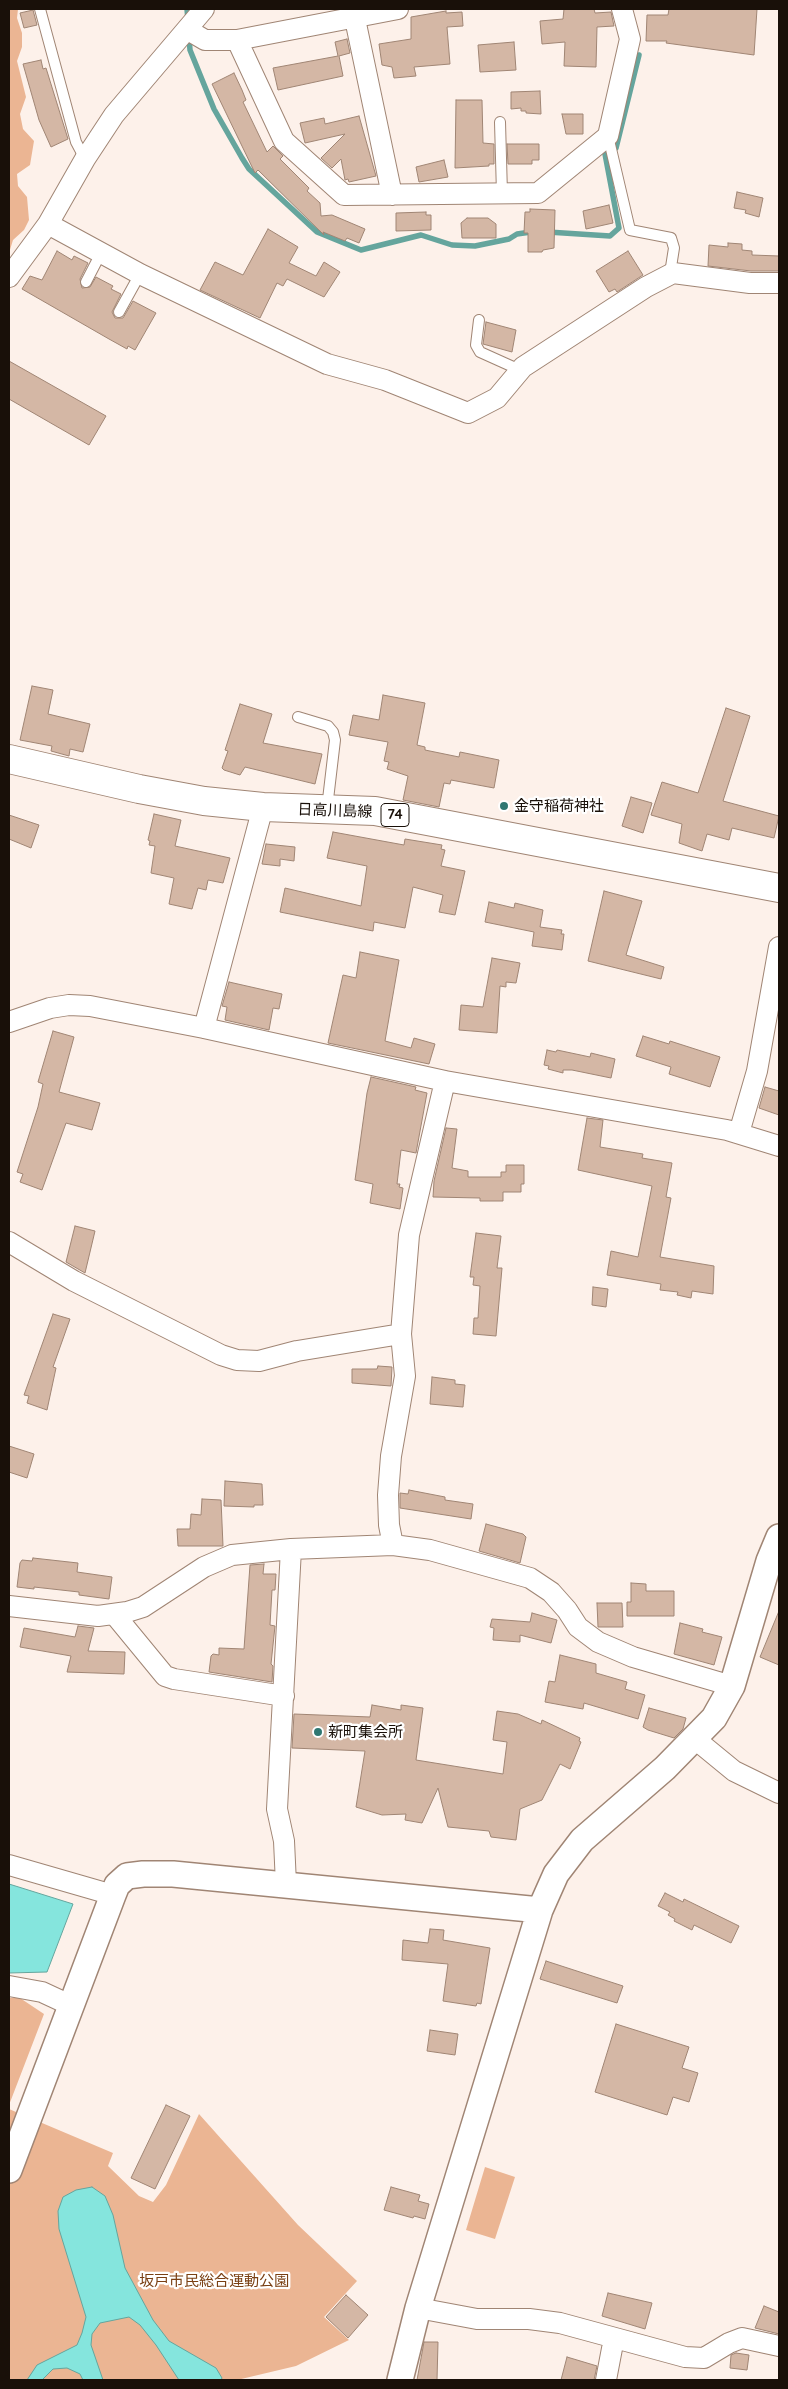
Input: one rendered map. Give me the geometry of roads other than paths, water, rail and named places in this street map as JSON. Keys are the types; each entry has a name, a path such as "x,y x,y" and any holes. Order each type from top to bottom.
{"main road":[{"name":"日高川島線","path":"9,759 149,791 204,801 263,808 375,811 779,888"}],"street":[{"path":"9,277 48,224 85,159 114,115 204,9"},
{"path":"188,30 205,40 237,40 398,9"},
{"path":"237,40 284,141 344,195 538,193 608,136 630,39 622,9"},
{"path":"367,14 392,195"},
{"path":"48,224 140,274 327,364 385,380 468,413 497,398 520,370 638,292 673,273 750,283 779,283"},
{"path":"204,1028 263,808"},
{"path":"739,1132 757,1071 779,947"},
{"path":"9,1022 50,1008 70,1005 90,1006 204,1028 446,1081 739,1132 779,1146"},
{"path":"393,1545 389,1525 388,1495 391,1456 405,1376 401,1334 409,1235 446,1081"},
{"path":"9,1242 74,1281 221,1355 237,1360 259,1361 297,1351 401,1334"},
{"path":"400,2380 418,2308 540,1910 556,1874 582,1840 695,1739 714,1718 732,1686 769,1561 779,1537"},
{"path":"9,1606 98,1616 114,1614 143,1607 204,1567 232,1555 291,1549 393,1545 430,1550 530,1578 551,1592 567,1610 578,1627 598,1642 633,1657 732,1686"},
{"path":"286,1884 284,1841 278,1809 291,1549"},
{"path":"114,1614 165,1676 284,1696"},
{"path":"695,1739 734,1771 779,1793"},
{"path":"9,1865 112,1895"},
{"path":"9,2170 112,1895 117,1885 127,1876 173,1874 540,1910"},
{"path":"9,1986 42,1992 70,2005"},
{"path":"418,2308 477,2319 529,2320 560,2323 685,2357 704,2358 729,2343 742,2338 779,2346"},
{"path":"606,2380 614,2338"}],"lane":[{"path":"40,9 76,142 85,159"},
{"path":"500,122 502,194"},
{"path":"608,136 630,230 671,238 674,248 671,267 673,273"},
{"path":"86,282 101,254"},
{"path":"119,312 140,274"},
{"path":"478,320 476,345 480,352 520,370"},
{"path":"298,717 328,726 333,732 335,740 327,810"}],"water":[{"path":"9,1884 73,1904 47,1972 9,1973"},
{"path":"92,2187 105,2196 113,2215 125,2268 153,2320 169,2341 216,2368 222,2378 221,2380 179,2380 156,2345 140,2325 129,2317 100,2323 92,2334 91,2345 103,2380 83,2380 80,2374 67,2368 53,2369 42,2380 27,2380 37,2365 77,2345 82,2333 86,2317 59,2229 58,2211 63,2197 76,2190"}],"waterway":[{"path":"187,9 188,20"},
{"path":"189,37 190,50 214,109 249,169 317,232 361,250 421,235 452,245 475,246 531,232"},
{"path":"548,232 610,236 619,228 605,154 616,148 639,55"}],"place":[{"name":"金守稲荷神社","path":"504,806"},
{"name":"新町集会所","path":"318,1732"}],"park label":[{"name":"坂戸市民総合運動公園","path":"214,2281"}]}
